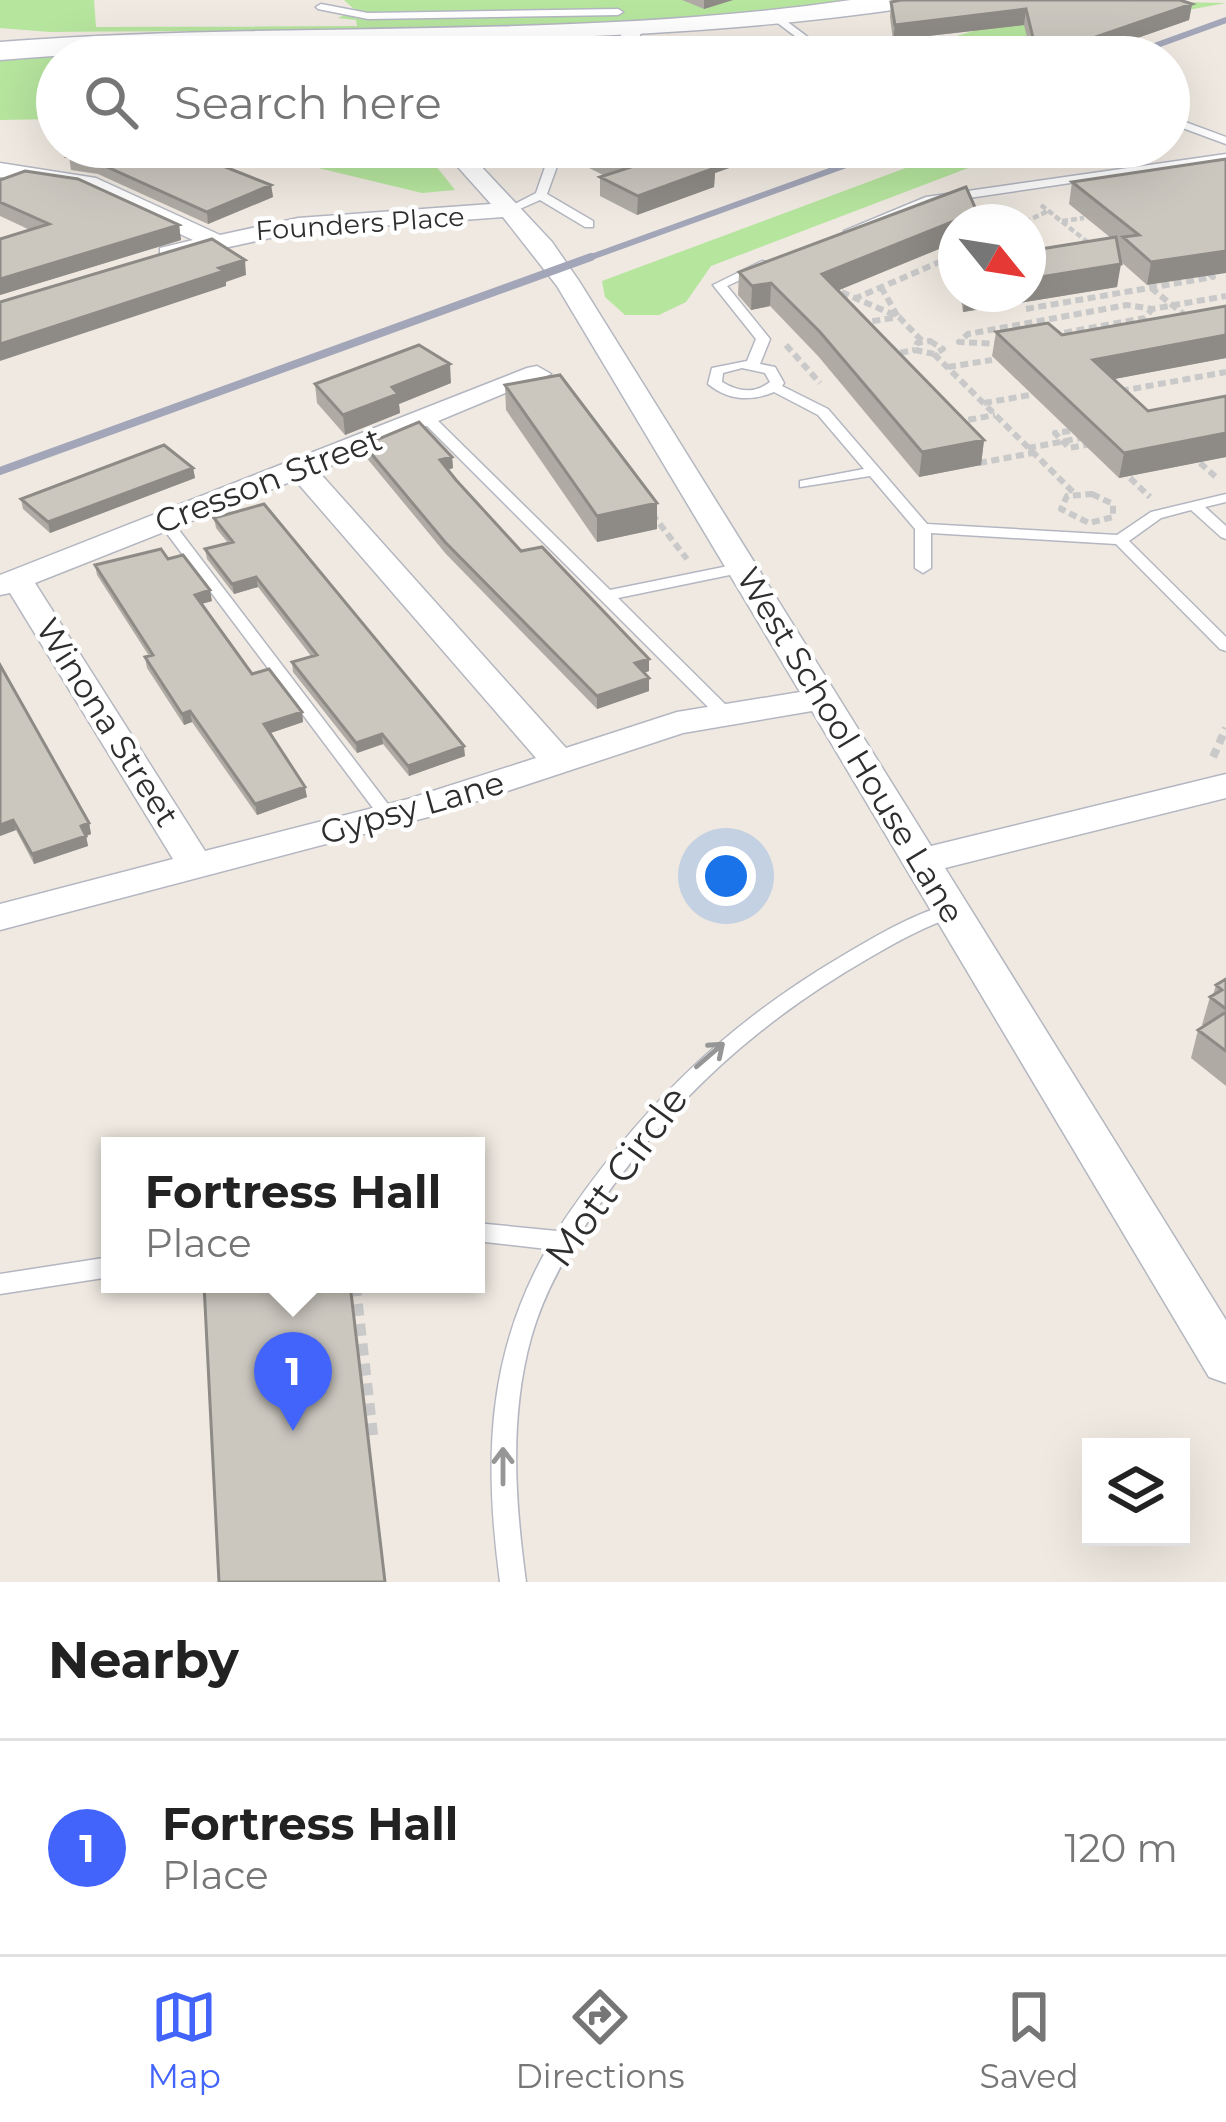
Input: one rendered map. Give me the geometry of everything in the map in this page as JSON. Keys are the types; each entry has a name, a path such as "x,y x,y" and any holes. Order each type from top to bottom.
{"main road":[{"path":"229,36 778,19 907,0"},
{"path":"0,51 36,48"}],"street":[{"path":"625,22 625,36"},
{"name":"West School House Lane","path":"479,168 525,202 570,286 1226,1362"},
{"path":"0,170 88,183 200,230 212,240"},
{"name":"Founders Place","path":"137,263 212,240 298,225 525,202"},
{"name":"Cresson Street","path":"9,583 537,374"},
{"path":"300,468 558,761"},
{"name":"Winona Street","path":"9,583 196,866"},
{"name":"Gypsy Lane","path":"0,917 388,816 724,713 824,699"},
{"path":"921,861 1218,775"}],"lane":[{"path":"590,0 625,22"},
{"path":"321,7 368,16 625,22"},
{"path":"778,19 801,36"},
{"path":"1190,127 1226,141"},
{"path":"1190,162 1226,157"},
{"path":"546,168 525,202 589,224"},
{"path":"833,237 926,202 1154,168"},
{"path":"753,364 763,339 719,285 772,261"},
{"path":"775,381 743,394 716,384 714,375 723,368 753,364 823,412 922,528 923,568"},
{"path":"427,418 724,713"},
{"path":"805,484 874,471"},
{"path":"922,528 1120,540 1156,515 1226,499"},
{"path":"1194,505 1226,535"},
{"path":"164,520 388,816"},
{"path":"1120,540 1226,646"},
{"path":"606,596 743,568"},
{"name":"Mott Circle","path":"513,1582 502,1465 508,1384 528,1314 561,1241 655,1112 726,1041 828,973 920,921 952,910"},
{"path":"485,1233 561,1241"},
{"path":"0,1284 101,1268"}],"path":[{"path":"1022,188 1103,252 1081,255"},
{"path":"1061,221 1084,218"},
{"path":"932,255 938,258"},
{"path":"854,299 938,262"},
{"path":"885,275 897,280"},
{"path":"1039,321 1023,307 1206,276 1226,296"},
{"path":"818,281 897,317"},
{"path":"1148,285 1205,331"},
{"path":"881,286 897,317 922,341 983,347 1020,340"},
{"path":"818,295 839,292"},
{"path":"1086,296 1102,310"},
{"path":"959,343 968,334 1127,305 1152,309 1226,296"},
{"path":"1039,337 1145,318 1152,309"},
{"path":"847,326 897,317"},
{"path":"1117,323 1129,333"},
{"path":"1057,334 1070,346"},
{"path":"780,337 821,384"},
{"path":"915,350 922,341"},
{"path":"934,354 941,346"},
{"path":"902,370 886,355 915,350 934,354 1075,494"},
{"path":"948,367 992,360"},
{"path":"775,381 827,365"},
{"path":"1172,370 1184,380"},
{"path":"1121,391 1226,372"},
{"path":"1109,380 1138,406"},
{"path":"983,403 1030,394"},
{"path":"943,424 996,415"},
{"path":"1070,430 1054,434 1069,448 1094,446"},
{"path":"980,463 1100,435"},
{"path":"1066,524 1106,520 1116,508 1100,496 1075,494 1062,500 1061,509 1079,521"},
{"path":"645,504 699,576"},
{"path":"1218,775 1226,728"},
{"path":"357,1293 374,1438"}],"green space":[{"path":"0,0 94,0 96,27 357,26 356,20 338,18 355,10 344,0 848,0 550,26 50,32 0,28"},
{"path":"1079,0 1226,3 1046,36 956,36"},
{"path":"36,56 36,119 0,120 0,58"},
{"path":"318,168 438,168 455,190 422,193"},
{"path":"906,168 968,168 711,266 686,302 659,315 625,315 605,297 602,281"}],"building":[{"path":"1180,0 1192,4 1099,36 1033,36 1026,9 895,25 891,2"},
{"path":"1226,159 1226,251 1151,262 1123,237 1139,235 1072,182 1190,168"},
{"path":"109,168 228,168 271,185 207,212"},
{"path":"628,168 715,168 638,196 600,177"},
{"path":"25,171 78,179 179,225 0,279 0,239 49,224 0,202 0,180"},
{"path":"966,187 973,204 938,204 938,228 822,274 984,440 922,452 820,332 771,283 752,286 739,272"},
{"path":"1116,237 1121,264 1046,276 1046,248"},
{"path":"212,239 245,260 0,344 0,302"},
{"path":"1226,306 1226,335 1093,360 1148,411 1226,396 1226,433 1124,453 996,332 1048,323 1062,335"},
{"path":"419,345 450,364 392,387 398,394 343,415 315,384"},
{"path":"560,375 657,503 597,516 505,385"},
{"path":"419,422 452,457 440,460 521,551 542,547 649,659 635,663 649,678 597,696 445,542 364,445"},
{"path":"164,445 193,468 48,522 21,499"},
{"path":"264,504 464,746 408,766 382,734 356,743 292,662 317,655 256,577 232,584 205,549 233,542 214,518"},
{"path":"161,549 168,559 183,555 210,590 195,595 252,674 269,669 302,712 264,724 305,787 255,804 190,711 182,714 145,657 153,655 95,565"},
{"path":"0,665 89,823 81,826 86,836 32,854 13,820 0,825"},
{"path":"1226,979 1226,1009 1210,997 1222,990 1216,985"},
{"path":"1226,1012 1226,1051 1198,1030"},
{"path":"204,1293 351,1293 385,1582 219,1582"}],"railway":[{"path":"1182,36 1226,20"},
{"path":"583,260 838,168"},
{"path":"0,471 591,257"}],"place":[{"name":"Fortress Hall","path":"293,1431"}]}
